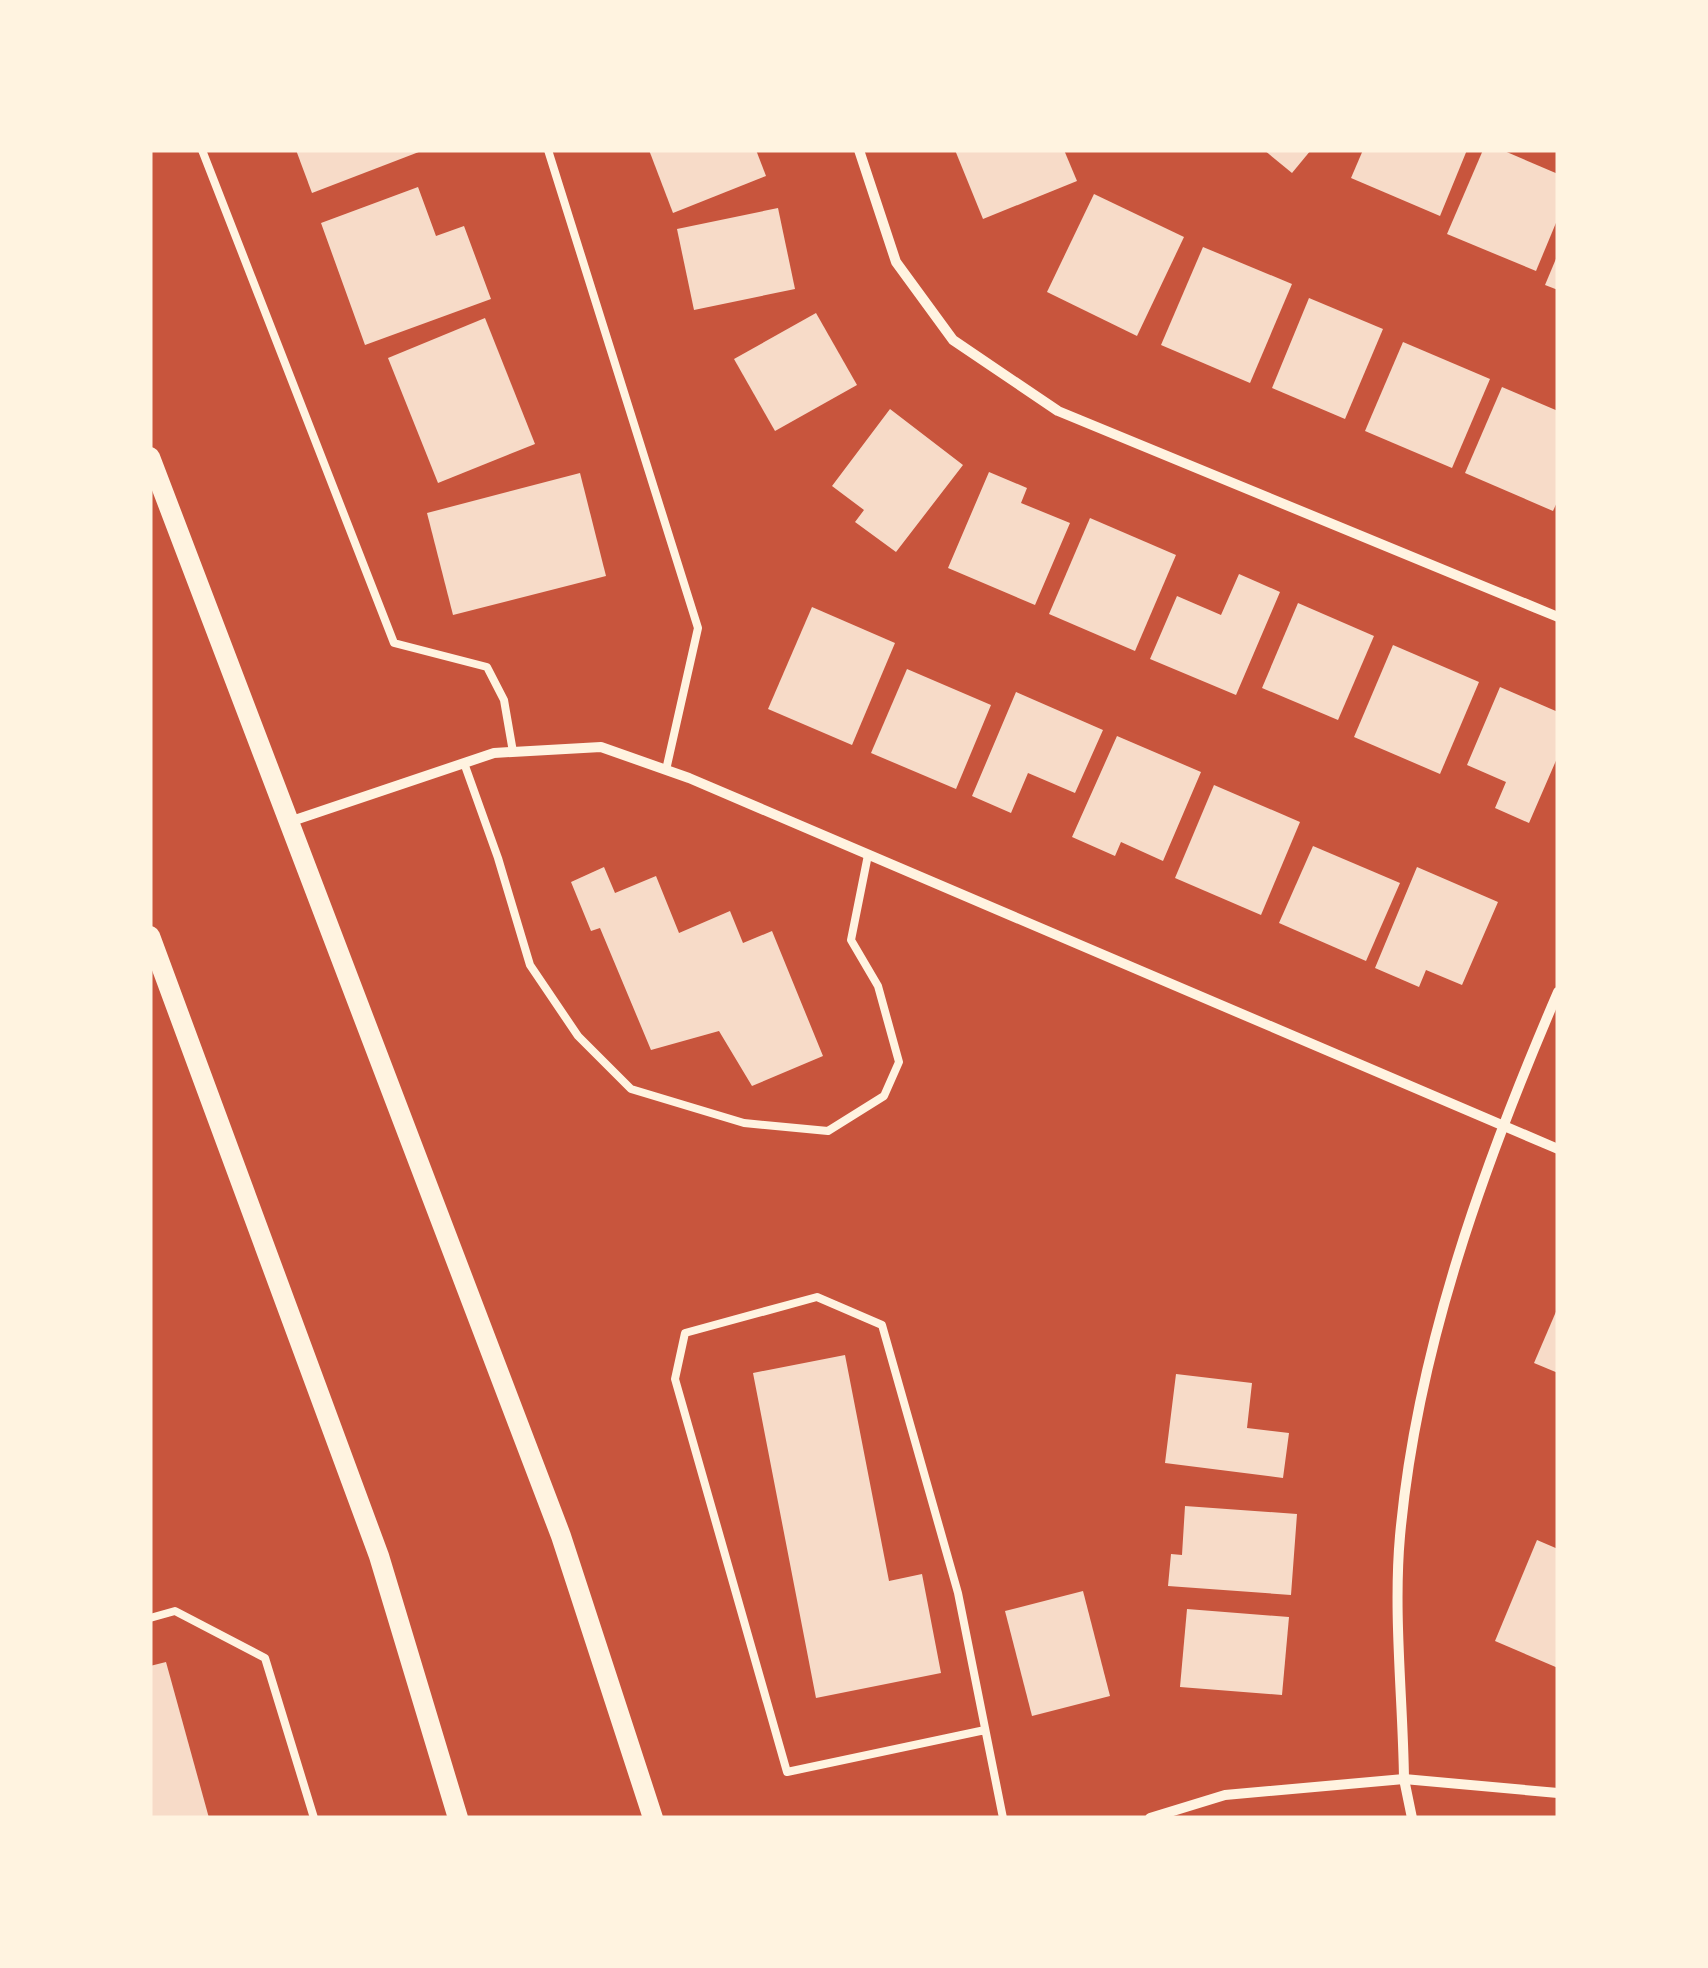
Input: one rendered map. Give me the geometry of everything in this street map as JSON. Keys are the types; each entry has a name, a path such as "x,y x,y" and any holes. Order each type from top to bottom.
{"main road":[{"path":"150,457 561,1536 652,1818"},
{"path":"150,936 380,1556 458,1818"}],"street":[{"path":"859,150 896,262 953,340 1043,401 1076,419 1558,617"},
{"path":"289,822 464,763 512,752 600,746 666,770 1558,1149"},
{"path":"1412,1818 1404,1779 1400,1538 1430,1358 1500,1125 1558,992"},
{"path":"1150,1818 1225,1795 1404,1779 1558,1793"}],"lane":[{"path":"202,150 394,644 487,667 504,700 512,752"},
{"path":"548,150 698,628 666,770"},
{"path":"464,763 530,965 578,1036 630,1089 744,1123 828,1131 884,1096 899,1062 878,986 851,940 868,855"},
{"path":"985,1730 787,1772 676,1379 685,1333 817,1297 882,1325 958,1593 1003,1818"},
{"path":"150,1618 175,1611 265,1658 314,1818"}],"building":[{"path":"296,150 424,150 312,193"},
{"path":"649,150 756,150 766,176 673,213"},
{"path":"955,150 1064,150 1077,181 983,219"},
{"path":"1264,150 1311,150 1292,173"},
{"path":"1363,150 1467,150 1440,216 1351,178"},
{"path":"1483,150 1502,150 1558,174 1558,218 1536,271 1447,234"},
{"path":"418,187 436,236 464,226 491,299 365,345 321,223"},
{"path":"1094,194 1184,237 1137,336 1047,292"},
{"path":"778,208 795,289 694,310 677,229"},
{"path":"1203,247 1292,284 1250,383 1161,345"},
{"path":"1558,254 1558,290 1545,285"},
{"path":"1309,298 1383,329 1345,419 1272,388"},
{"path":"816,313 857,385 775,431 734,359"},
{"path":"485,318 535,444 438,483 388,358"},
{"path":"1403,342 1490,379 1452,468 1365,431"},
{"path":"1502,387 1558,411 1558,500 1553,511 1465,473"},
{"path":"890,409 963,465 896,552 855,522 864,510 832,486"},
{"path":"989,472 1027,488 1021,503 1070,523 1035,605 948,568"},
{"path":"580,473 606,576 453,615 427,513"},
{"path":"1090,518 1176,555 1135,651 1049,614"},
{"path":"1239,574 1280,592 1236,695 1150,659 1177,596 1221,615"},
{"path":"1298,603 1374,636 1338,720 1262,688"},
{"path":"812,607 895,643 852,745 768,709"},
{"path":"1393,645 1479,682 1440,774 1354,737"},
{"path":"907,669 991,705 956,789 871,753"},
{"path":"1500,687 1558,712 1558,756 1529,823 1495,808 1506,782 1467,765"},
{"path":"1016,692 1103,730 1075,793 1028,773 1011,813 972,796"},
{"path":"1117,736 1201,772 1163,861 1121,842 1115,856 1072,837"},
{"path":"1214,785 1300,822 1261,915 1175,878"},
{"path":"1313,846 1400,883 1366,961 1279,923"},
{"path":"604,867 615,893 656,876 679,933 730,911 743,943 772,931 823,1056 752,1086 719,1031 651,1050 600,928 591,931 571,882"},
{"path":"1417,867 1498,902 1462,985 1426,970 1419,987 1375,968"},
{"path":"1558,1307 1558,1373 1534,1363"},
{"path":"845,1355 889,1581 922,1574 941,1673 816,1698 753,1373"},
{"path":"1176,1374 1252,1383 1247,1428 1289,1433 1283,1478 1165,1463"},
{"path":"1185,1506 1297,1514 1291,1595 1168,1586 1171,1554 1182,1555"},
{"path":"1537,1540 1558,1549 1558,1668 1495,1641"},
{"path":"1083,1591 1110,1696 1032,1716 1005,1611"},
{"path":"1187,1609 1289,1617 1282,1695 1180,1687"},
{"path":"166,1662 209,1818 150,1818 150,1666"}]}
